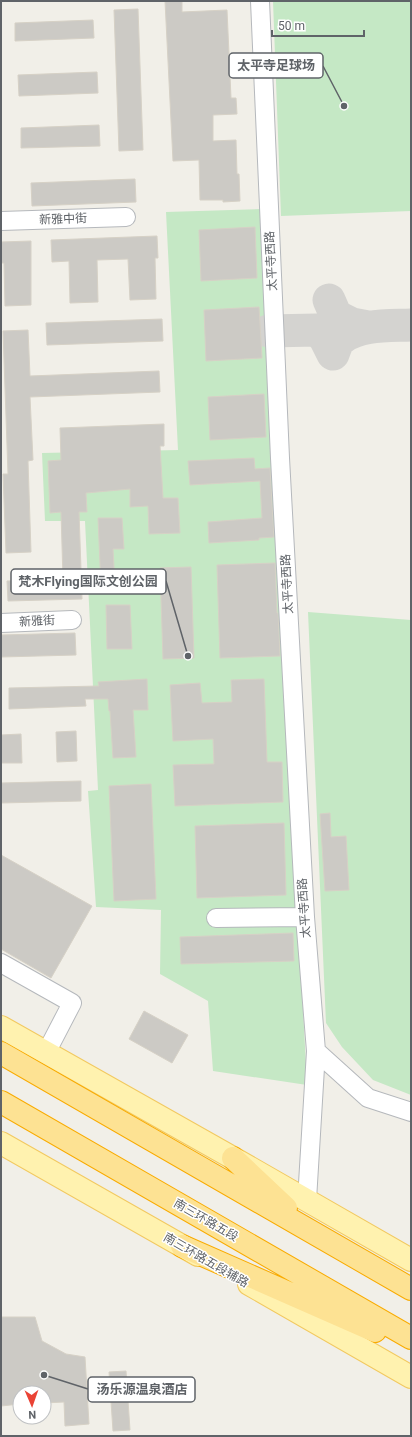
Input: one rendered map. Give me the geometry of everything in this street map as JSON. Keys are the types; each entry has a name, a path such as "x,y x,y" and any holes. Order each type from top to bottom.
{"highway":[{"path":"1,1053 411,1289"},
{"name":"南三环路五段","path":"1,1102 411,1338"},
{"path":"233,1158 312,1232"},
{"path":"182,1246 411,1347"}],"main road":[{"path":"1,1027 411,1260"},
{"name":"南三环路五段辅路","path":"1,1143 411,1377"}],"street":[{"name":"太平寺西路","path":"260,1 280,458 305,917 316,1051 307,1200"},
{"name":"新雅中街","path":"1,221 126,216"},
{"name":"新雅街","path":"1,623 72,620"},
{"path":"216,918 305,917"},
{"path":"1,963 72,1003 46,1052"},
{"path":"316,1051 368,1098 411,1112"}],"green space":[{"path":"273,1 411,1 411,211 281,216"},
{"path":"261,209 307,1085 213,1071 208,1001 160,974 161,910 96,907 88,791 98,790 85,521 45,521 42,453 178,450 166,212"},
{"path":"308,612 411,620 411,1095 373,1080 342,1047 326,1023"}],"building":[{"path":"165,1 182,1 182,12 227,10 231,98 236,98 237,114 213,115 213,141 236,140 237,174 239,174 240,201 223,202 223,200 200,200 199,160 173,161"},
{"path":"138,9 143,150 119,151 114,10"},
{"path":"93,20 94,38 15,41 15,23"},
{"path":"97,72 98,93 19,96 18,75"},
{"path":"99,125 100,146 21,148 21,128"},
{"path":"135,179 136,202 32,206 31,183"},
{"path":"255,227 257,278 201,281 199,230"},
{"path":"157,236 158,258 155,258 156,299 130,300 128,259 97,260 98,302 70,303 69,261 52,262 51,240"},
{"path":"31,241 31,305 5,306 4,263 1,263 1,242"},
{"path":"259,307 262,358 206,361 204,310"},
{"path":"162,319 163,341 47,345 46,323"},
{"path":"28,330 30,376 159,371 160,392 30,397 33,460 28,461 31,552 6,553 3,474 8,474 3,331"},
{"path":"264,394 266,437 210,440 208,397"},
{"path":"164,424 164,446 160,446 163,498 178,498 180,533 149,534 148,506 130,507 130,489 86,493 87,512 79,512 82,599 8,601 7,581 63,579 61,512 50,513 48,461 61,460 60,428"},
{"path":"254,458 255,469 270,468 274,537 259,538 259,540 209,543 208,522 262,518 260,481 190,485 188,461"},
{"path":"98,518 122,518 124,549 113,549 115,586 101,586"},
{"path":"275,563 280,656 220,658 217,565"},
{"path":"191,567 194,658 163,659 160,568"},
{"path":"106,605 130,605 132,649 107,649"},
{"path":"75,633 76,655 1,657 1,635"},
{"path":"147,679 148,710 133,710 136,757 113,758 108,699 85,699 86,706 9,709 9,688 99,686 98,682"},
{"path":"264,679 267,762 282,762 283,802 175,806 173,765 214,764 213,739 173,741 170,685 200,683 202,703 232,702 231,680"},
{"path":"76,731 77,761 57,762 56,732"},
{"path":"21,734 22,763 1,763 1,735"},
{"path":"81,781 81,801 1,803 1,783"},
{"path":"151,784 156,899 114,901 109,786"},
{"path":"330,813 331,837 346,836 349,890 325,891 320,814"},
{"path":"284,823 286,895 197,898 195,826"},
{"path":"1,855 92,906 51,978 1,949"},
{"path":"293,933 294,961 181,964 180,937"},
{"path":"144,1011 188,1035 172,1063 129,1039"},
{"path":"1,1317 35,1317 42,1341 66,1354 85,1357 89,1424 65,1426 64,1402 52,1403 52,1385 12,1385 12,1405 1,1406"},
{"path":"126,1371 130,1430 113,1431 109,1372"}],"taxiway":[{"path":"329,300 336,316 352,324 368,327"},
{"path":"333,354 340,339 357,330 384,326 411,325"},
{"path":"268,331 317,330 325,338 333,354"}],"place":[{"name":"太平寺足球场","path":"344,106"},
{"name":"梵木Flying国际文创公园","path":"188,656"},
{"name":"汤乐源温泉酒店","path":"44,1375"}]}
